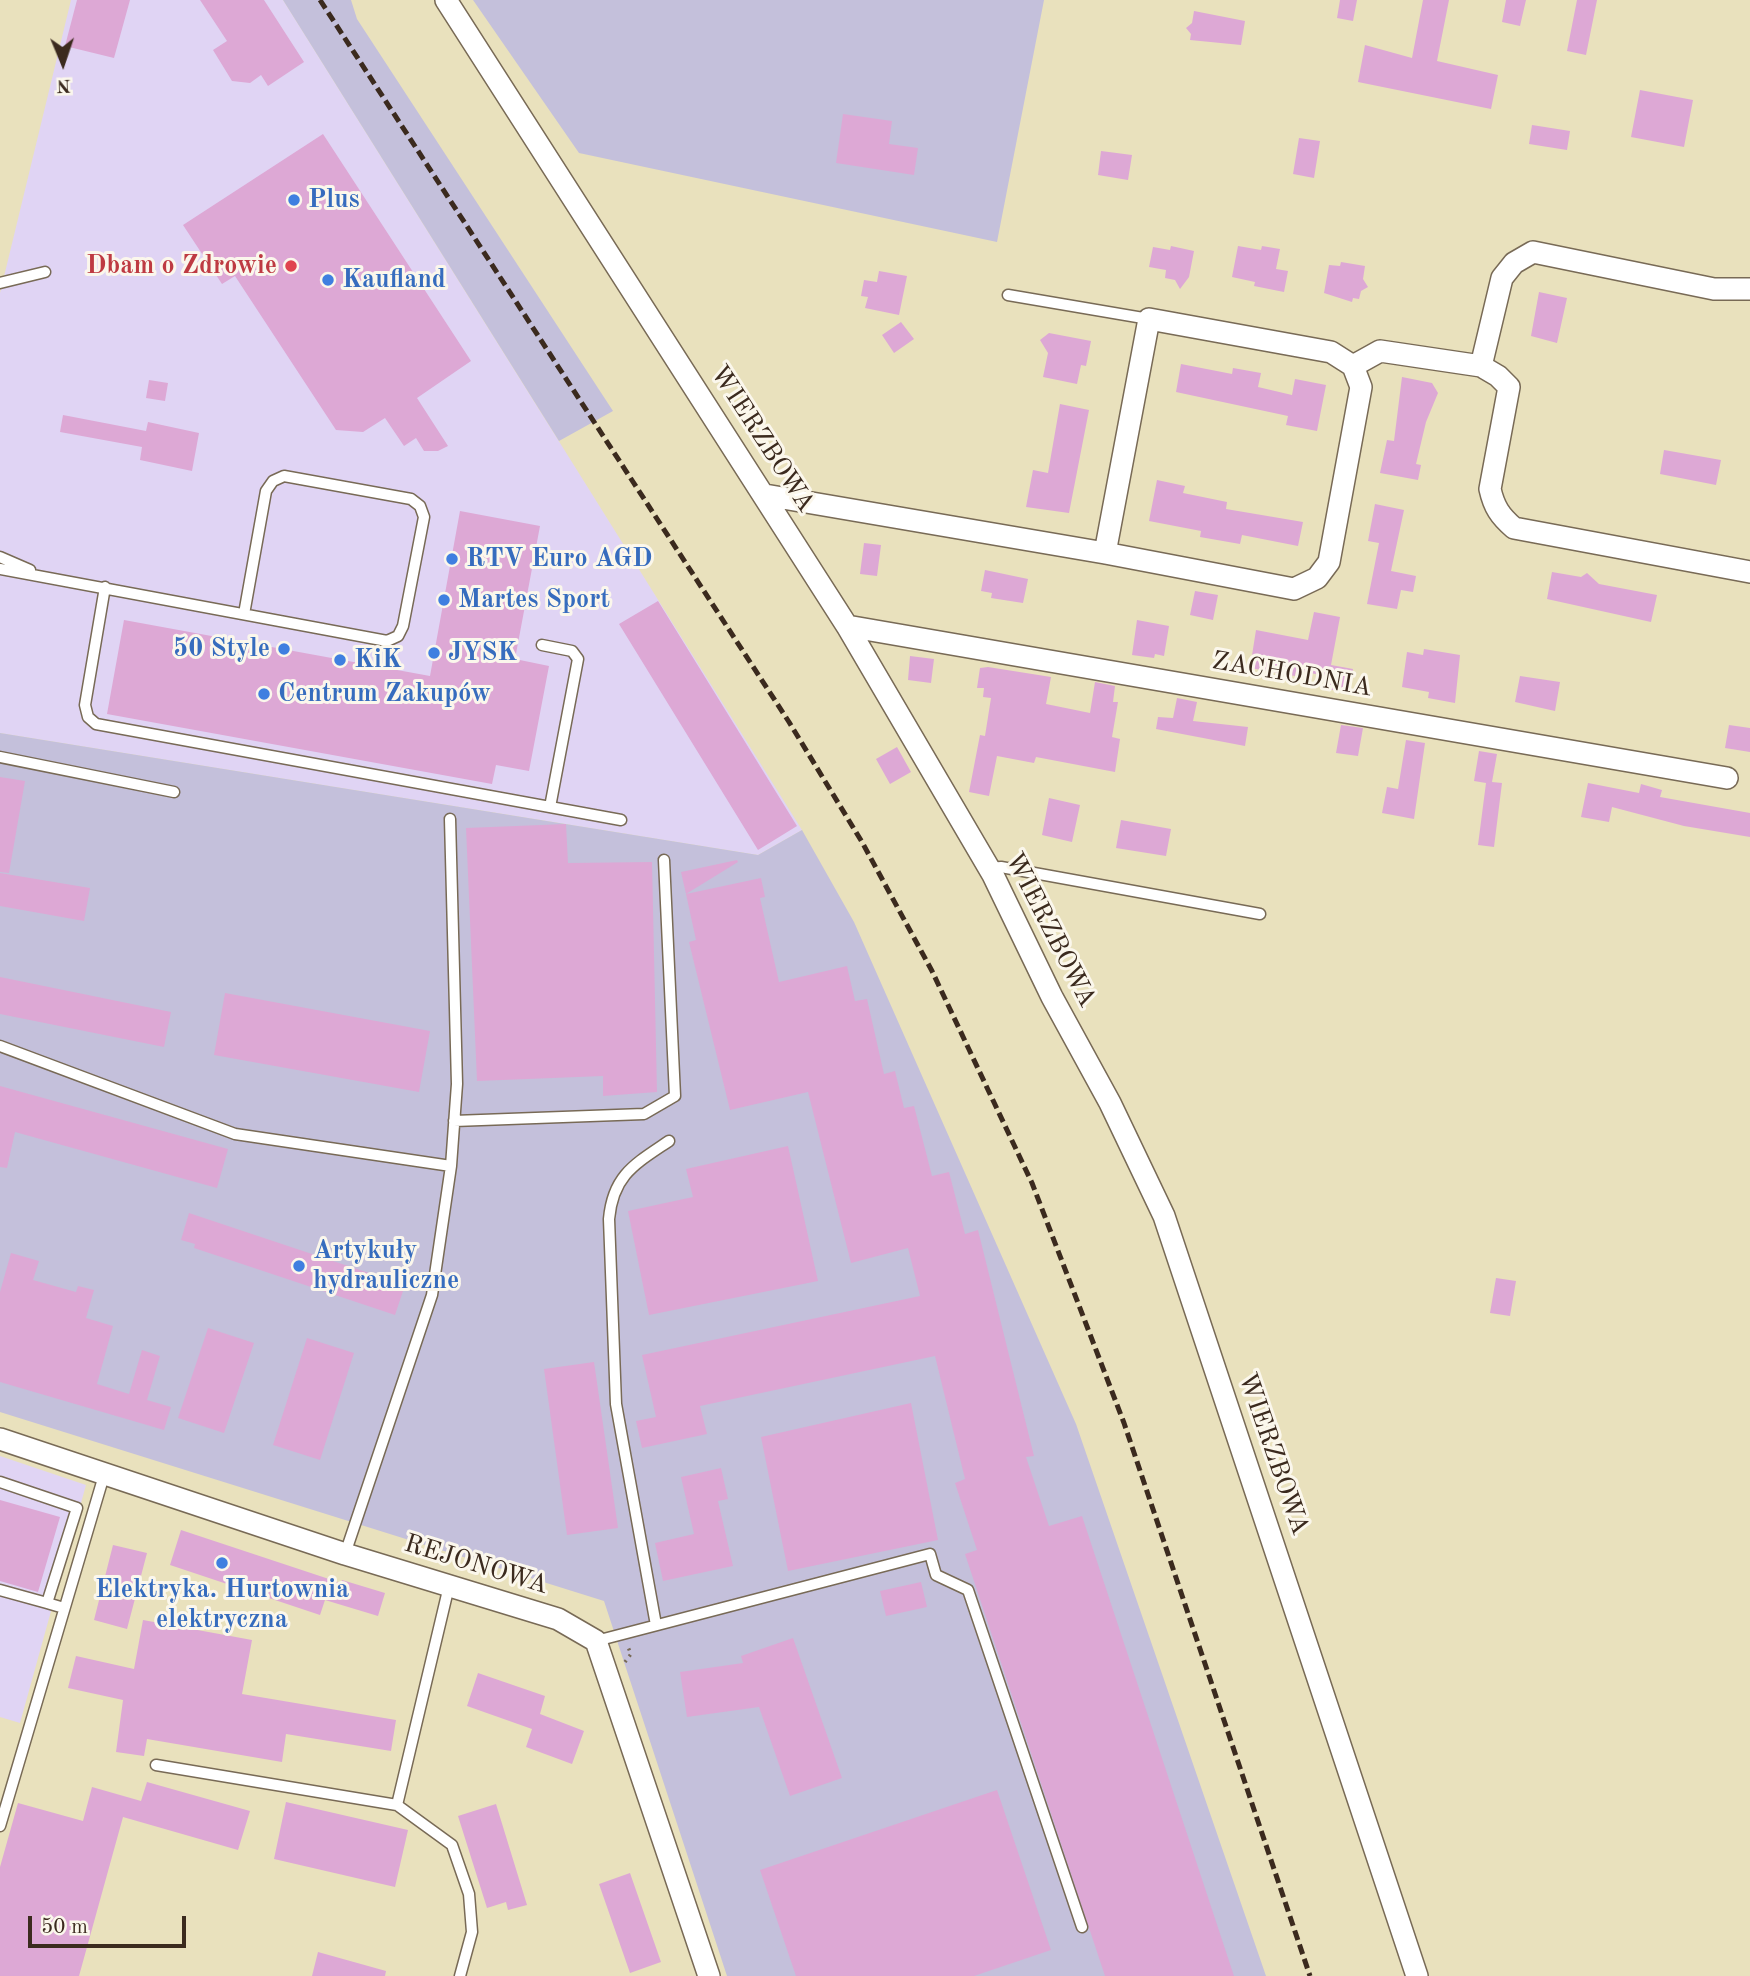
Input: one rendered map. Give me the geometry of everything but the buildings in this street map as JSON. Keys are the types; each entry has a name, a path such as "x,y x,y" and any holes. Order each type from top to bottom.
{"street":[{"name":"WIERZBOWA","path":"446,0 847,626 989,868 1052,997 1110,1103 1164,1216 1417,1976"},
{"path":"1481,366 1502,278 1514,263 1533,252 1714,289 1750,289"},
{"path":"765,495 1105,553 1294,589 1317,578 1329,562 1361,387 1353,366 1331,352 1149,319 1105,553"},
{"path":"1353,366 1380,351 1481,366 1498,376 1509,387 1490,489 1494,506 1514,528 1750,572"},
{"name":"ZACHODNIA","path":"847,626 1727,778"},
{"name":"REJONOWA","path":"0,1439 345,1554 558,1619 596,1641"},
{"path":"596,1641 709,1976"}],"lane":[{"path":"0,283 44,272"},
{"path":"1009,295 1149,319"},
{"path":"0,569 382,641 398,636 403,626 424,517 420,506 411,499 284,477 273,481 266,491 244,614"},
{"path":"0,557 46,576"},
{"path":"105,587 85,705 88,717 96,724 621,820"},
{"path":"542,645 572,651 578,659 550,807"},
{"path":"0,757 174,792"},
{"path":"345,1554 432,1296 451,1166 457,1084 450,819"},
{"path":"454,1121 644,1114 659,1108 674,1096 664,860"},
{"path":"989,868 1001,867 1260,914"},
{"path":"0,1046 235,1134 451,1166"},
{"path":"656,1625 616,1404 609,1219 611,1196 628,1168 669,1141"},
{"path":"0,1826 105,1472"},
{"path":"0,1482 77,1508 47,1603"},
{"path":"596,1641 930,1554 936,1575 968,1590 1082,1927"},
{"path":"397,1805 449,1586"},
{"path":"0,1590 64,1608"},
{"path":"156,1765 397,1805 452,1845 469,1894 472,1932 460,1976"}],"shaded area":[{"path":"71,0 283,0 802,830 758,855 0,733 0,293"},
{"path":"283,0 351,0 357,19 613,411 559,441"},
{"path":"473,0 1044,0 997,242 579,153"},
{"path":"0,733 758,855 802,830 854,922 1076,1424 1266,1976 727,1976 604,1601 0,1412"},
{"path":"0,1456 86,1485 20,1723 0,1717"}],"railway":[{"path":"320,0 789,722 862,842 932,971 1032,1183 1124,1423 1310,1976"}],"place":[{"name":"Plus","path":"294,200"},
{"name":"Dbam o Zdrowie","path":"291,266"},
{"name":"Kaufland","path":"328,280"},
{"name":"RTV Euro AGD","path":"452,559"},
{"name":"Martes Sport","path":"444,600"},
{"name":"50 Style","path":"284,649"},
{"name":"JYSK","path":"434,653"},
{"name":"KiK","path":"340,660"},
{"name":"Centrum Zakupów","path":"264,694"},
{"name":"Artykuły hydrauliczne","path":"299,1266"},
{"name":"Elektryka. Hurtownia elektryczna","path":"222,1563"}]}
